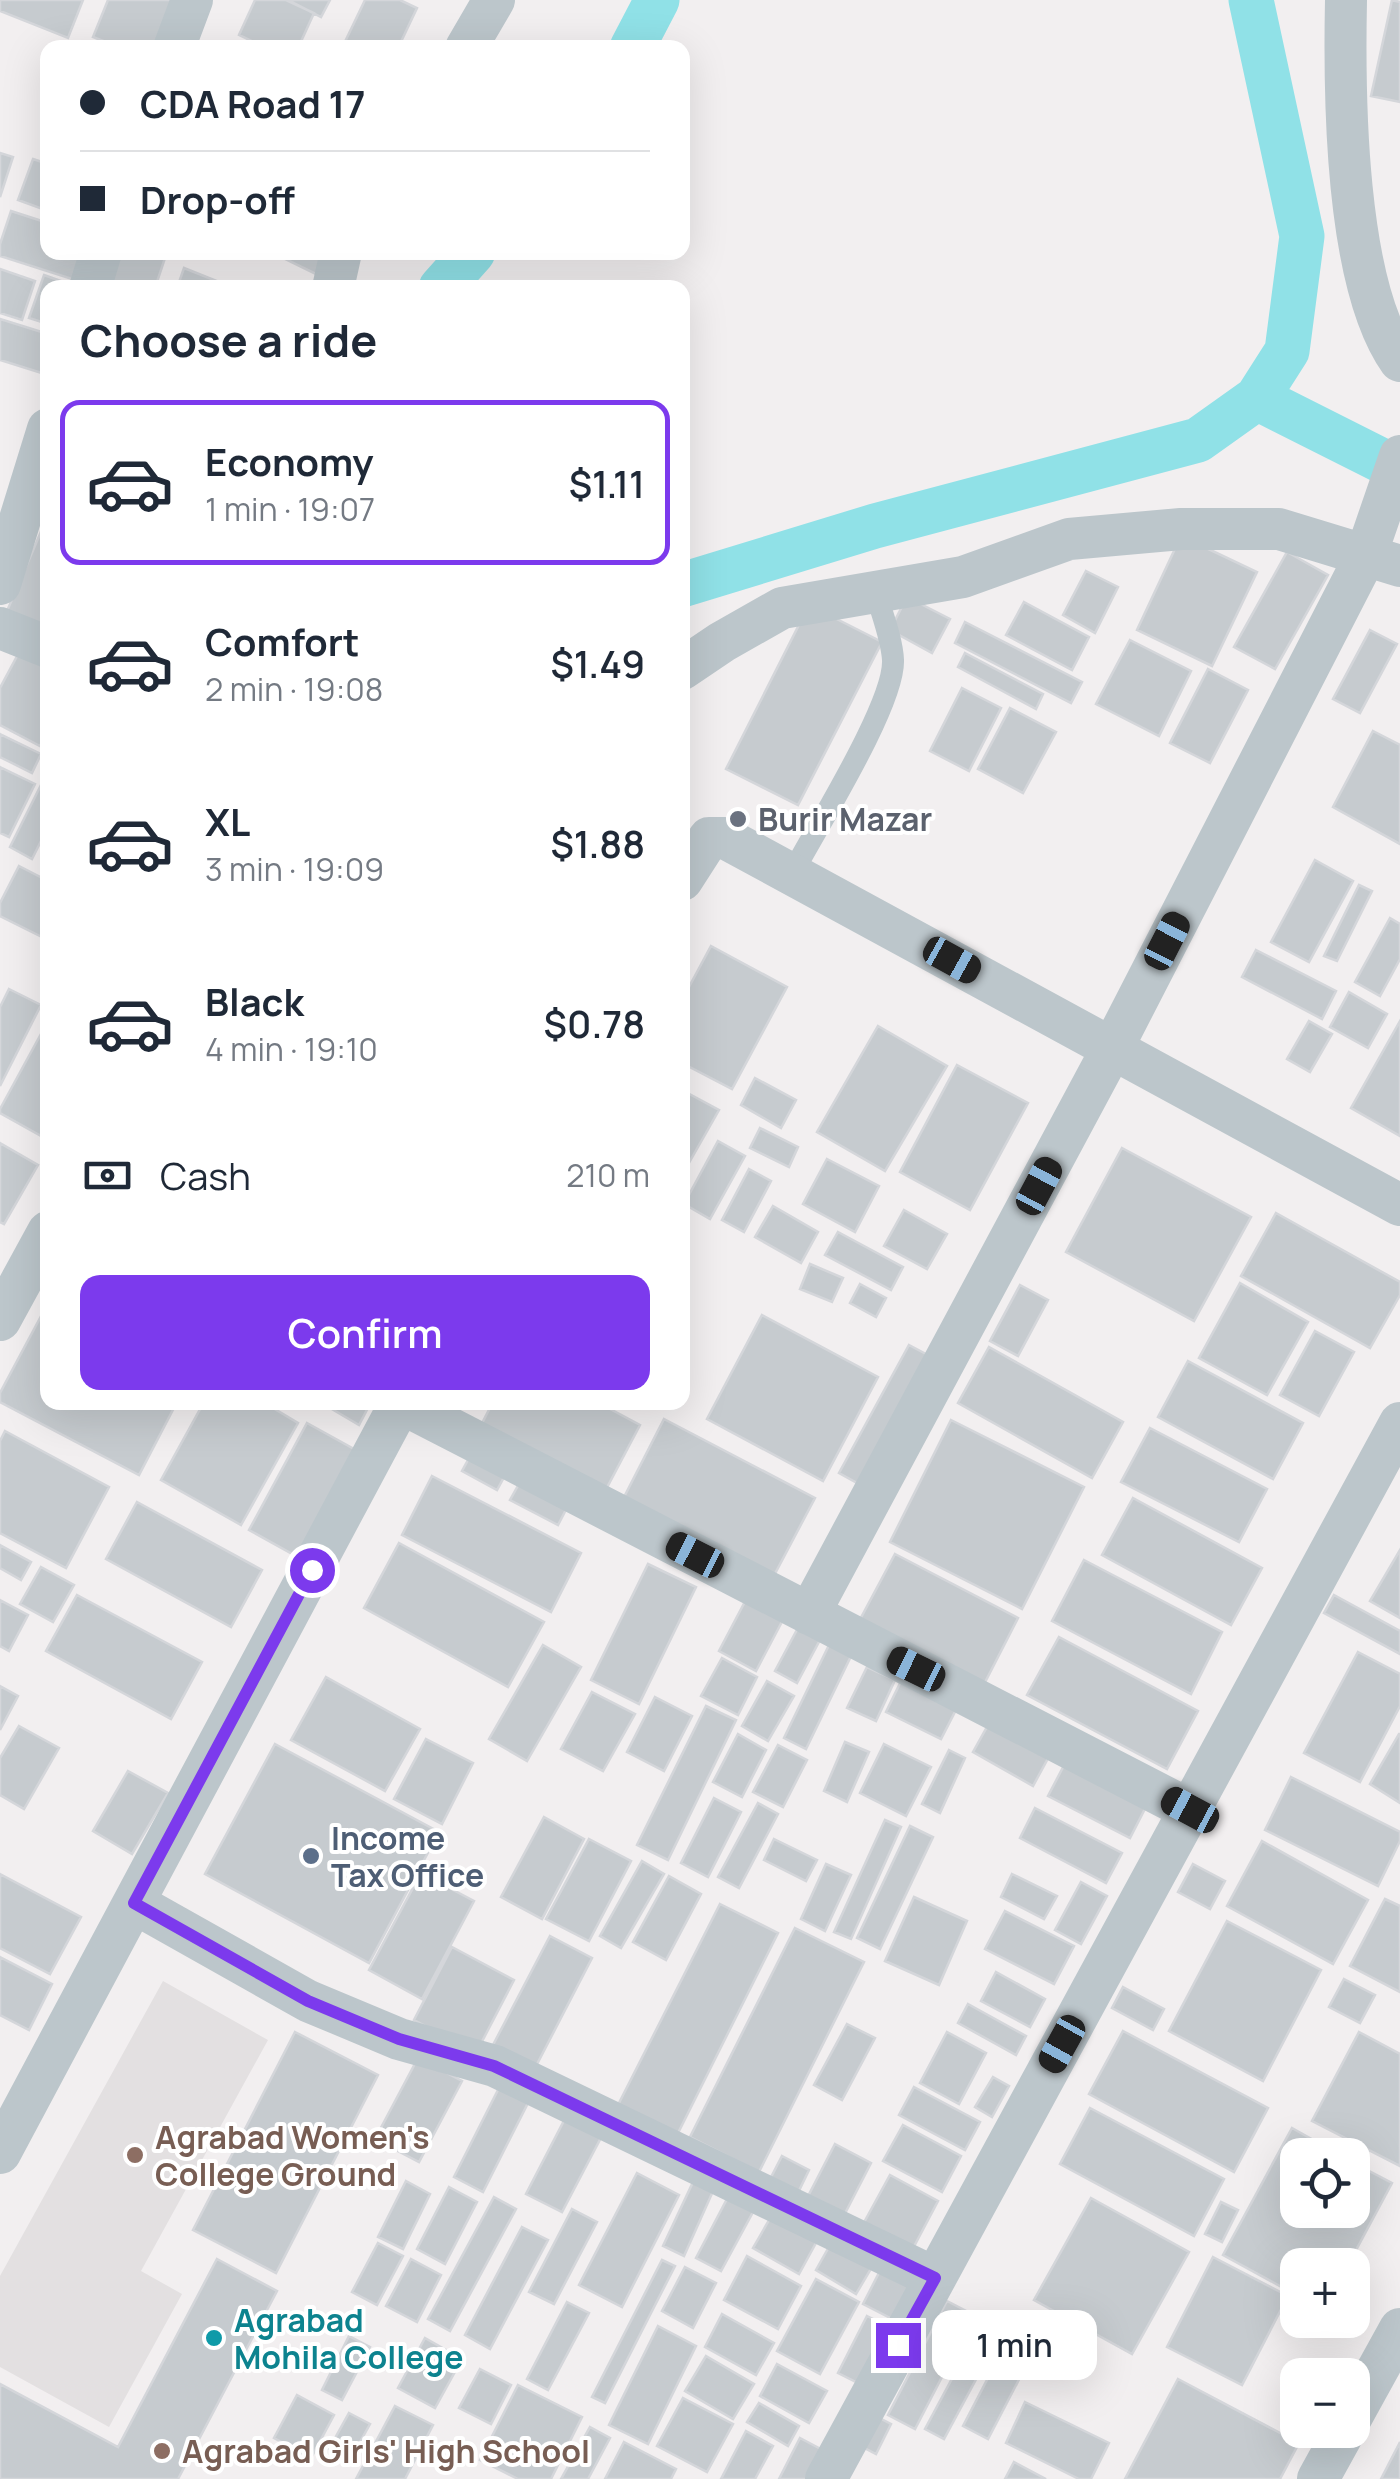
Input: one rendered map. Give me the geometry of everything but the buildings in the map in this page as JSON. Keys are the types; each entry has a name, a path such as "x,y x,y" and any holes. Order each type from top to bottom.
{"street":[{"path":"177,40 192,0"},
{"path":"471,40 494,0"},
{"path":"1346,0 1352,198 1366,282 1388,344 1400,362"},
{"path":"0,584 40,455"},
{"path":"809,1614 1379,552 1400,456"},
{"path":"690,664 782,608 963,577 1070,538 1181,530 1279,529 1379,552"},
{"path":"0,628 40,644"},
{"path":"690,868 709,838 725,838 1400,1205"},
{"path":"0,1320 40,1247"},
{"path":"0,2153 397,1410"},
{"path":"415,1410 1190,1810"},
{"path":"826,2479 1400,1423"},
{"path":"134,1903 308,2001 399,2039 494,2066 935,2278"},
{"path":"1370,2383 1400,2329"},
{"path":"1318,2479 1335,2448"}],"lane":[{"path":"792,874 891,684 893,659 876,593"}],"shaded area":[{"name":"Agrabad Women's College Ground","path":"163,1981 268,2040 141,2271 182,2294 109,2427 0,2367 0,2276"}],"waterway":[{"path":"636,40 657,0"},
{"path":"690,583 875,526 1198,440 1257,398 1287,351 1302,236 1251,0"},
{"path":"448,280 466,260"},
{"path":"1257,398 1400,470"}],"place":[{"name":"Burir Mazar","path":"738,819"},
{"name":"Income Tax Office","path":"311,1856"},
{"name":"Agrabad Women's College Ground","path":"135,2155"},
{"name":"Agrabad Mohila College","path":"214,2338"},
{"name":"Agrabad Girls' High School","path":"162,2451"}],"route":[{"path":"312,1570 134,1903 308,2001 399,2039 494,2066 935,2278 898,2345"}]}
